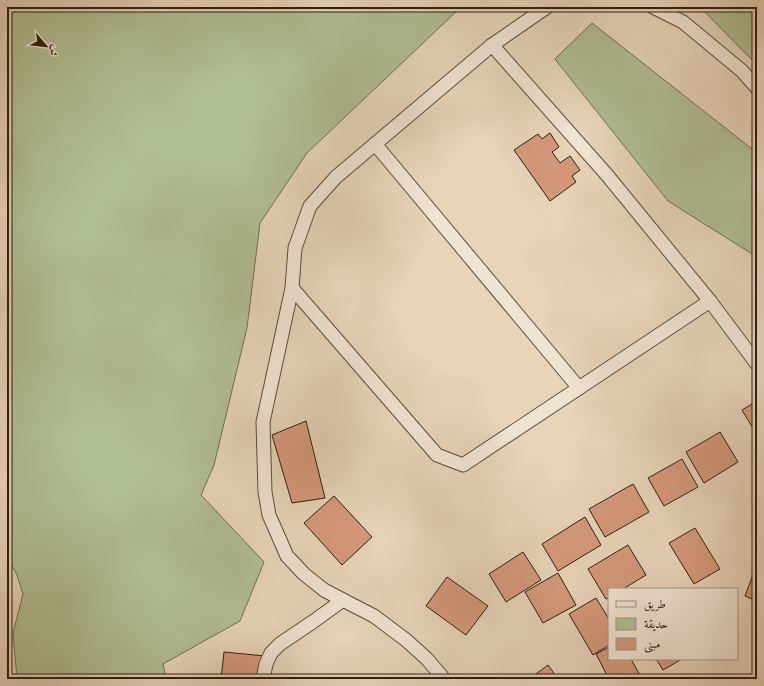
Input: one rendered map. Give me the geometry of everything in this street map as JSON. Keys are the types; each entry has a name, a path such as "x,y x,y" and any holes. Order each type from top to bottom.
{"street":[{"path":"444,679 427,659 406,640 374,616 324,590 304,574 287,556 269,515 265,492 263,422 292,288 295,248 310,206 336,177 492,45 547,7"},
{"path":"653,7 683,22 742,71 757,88"},
{"path":"492,45 607,175 710,301 757,364"},
{"path":"375,144 579,388"},
{"path":"292,288 437,455 463,466 710,301"},
{"path":"263,679 266,664 271,653 280,644 343,600"}],"green space":[{"path":"7,7 461,7 307,153 260,223 247,328 214,465 201,495 264,562 240,621 163,664 166,679 17,679 13,633 23,594 17,575 7,557"},
{"path":"700,7 757,7 757,65"},
{"path":"592,23 757,153 757,257 668,201 555,59"}],"building":[{"path":"550,133 559,147 552,152 560,163 570,156 580,170 572,176 576,182 550,201 514,150 538,134 542,139"},
{"path":"757,401 757,435 742,410"},
{"path":"306,421 325,498 292,503 272,435"},
{"path":"720,432 738,462 704,483 686,452"},
{"path":"682,459 698,487 664,506 648,478"},
{"path":"633,484 649,512 605,537 589,509"},
{"path":"334,496 372,537 342,565 304,523"},
{"path":"585,517 601,545 558,571 542,544"},
{"path":"695,528 720,569 694,584 669,543"},
{"path":"628,545 646,575 625,588 608,588 608,598 606,599 588,569"},
{"path":"523,552 541,580 506,602 489,574"},
{"path":"757,564 757,601 745,596"},
{"path":"558,573 576,605 543,623 525,592"},
{"path":"447,577 488,606 466,635 426,606"},
{"path":"596,598 608,617 608,646 593,655 569,614"},
{"path":"608,648 608,660 632,660 642,679 609,679 596,654"},
{"path":"224,652 265,656 262,679 221,679"},
{"path":"657,660 680,660 663,670"},
{"path":"548,665 558,679 529,679"}]}
